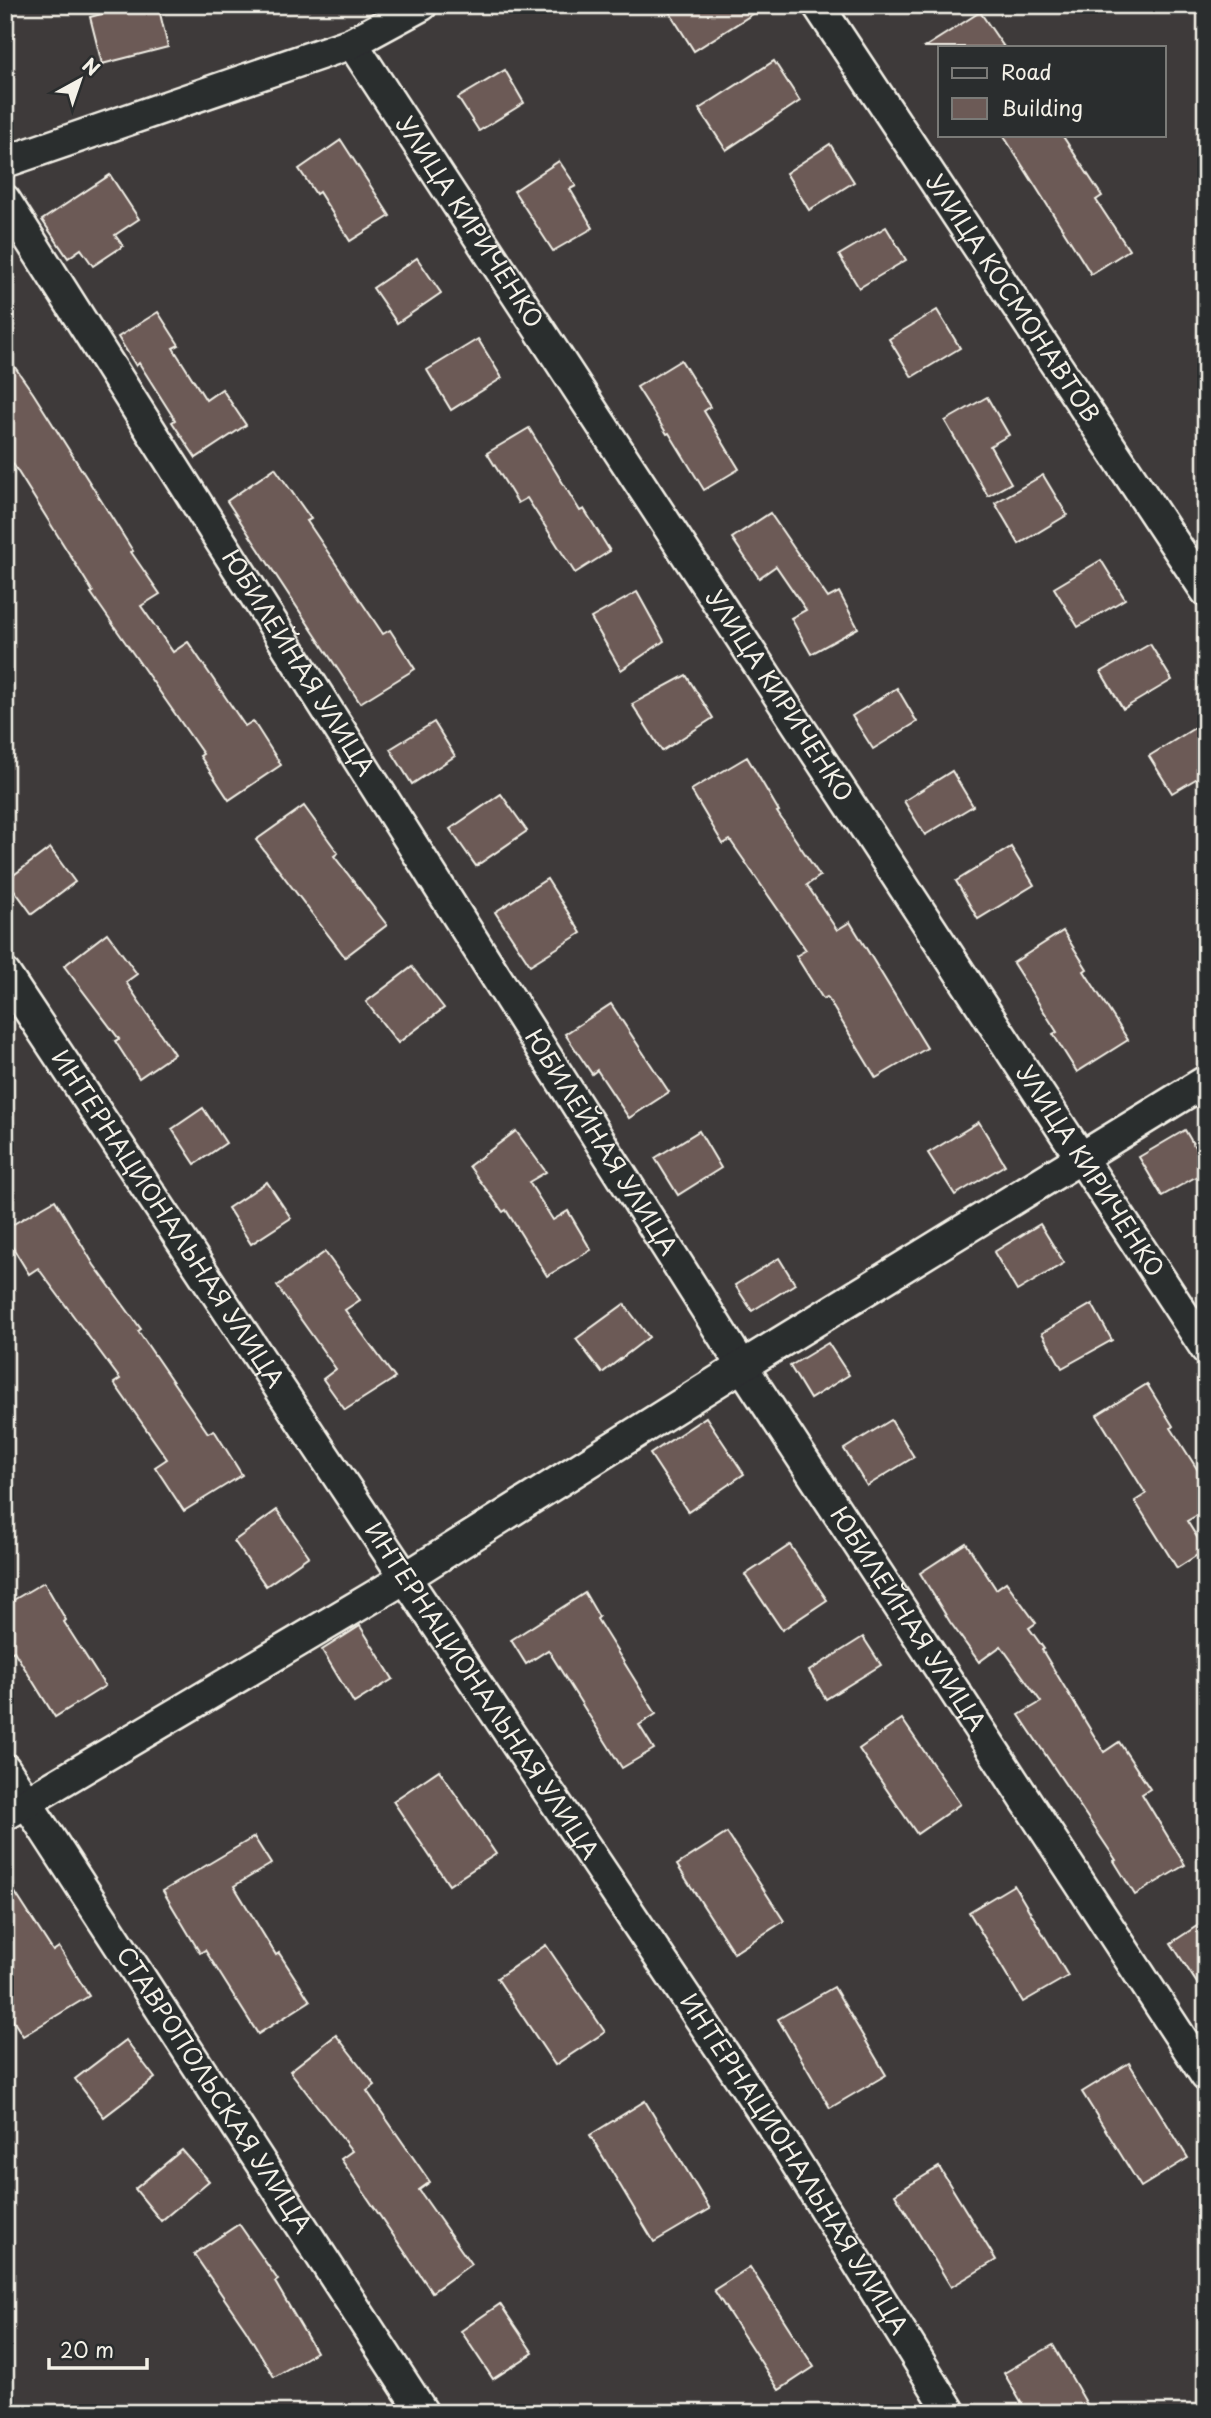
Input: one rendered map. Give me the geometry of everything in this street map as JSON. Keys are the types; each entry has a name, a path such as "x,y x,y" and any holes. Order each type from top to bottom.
{"street":[{"path":"5,162 352,43 422,5"},
{"name":"УЛИЦА КОСМОНАВТОВ","path":"818,5 1206,591"},
{"name":"УЛИЦА КИРИЧЕНКО","path":"352,43 1206,1349"},
{"name":"ЮБИЛЕЙНАЯ УЛИЦА","path":"5,200 742,1366 1206,2076"},
{"name":"ИНТЕРНАЦИОНАЛЬНАЯ УЛИЦА","path":"5,974 787,2148 951,2413"},
{"path":"16,1808 405,1578 742,1366 1206,1081"},
{"name":"СТАВРОПОЛЬСКАЯ УЛИЦА","path":"5,1769 16,1808 423,2413"}],"building":[{"path":"135,5 158,5 168,47 102,64 90,17"},
{"path":"665,5 767,5 694,51"},
{"path":"980,12 1003,46 938,46 925,47"},
{"path":"774,61 800,101 726,150 699,109"},
{"path":"505,70 524,103 479,131 458,98"},
{"path":"1004,136 1063,136 1102,196 1096,200 1129,250 1091,274"},
{"path":"341,140 390,216 350,241 319,192 316,194 299,169"},
{"path":"830,144 854,182 809,210 786,173"},
{"path":"559,161 576,186 570,189 593,228 553,251 514,191"},
{"path":"110,175 139,219 115,235 123,246 93,266 81,249 68,258 42,220"},
{"path":"886,227 906,260 859,288 839,255"},
{"path":"417,258 441,293 397,323 373,288"},
{"path":"937,310 960,348 912,377 889,339"},
{"path":"158,312 179,345 173,348 206,400 222,389 246,425 196,458 139,363 136,366 118,337"},
{"path":"478,339 502,378 451,410 427,370"},
{"path":"5,353 160,594 141,606 173,652 188,642 245,726 253,721 281,765 229,800 200,756 203,754 91,593 93,592 5,451"},
{"path":"681,360 710,407 704,411 739,469 704,490 637,387"},
{"path":"987,397 1009,435 990,446 1011,483 988,496 945,421"},
{"path":"529,428 580,511 584,509 610,551 575,573 527,498 518,503 487,453"},
{"path":"275,468 311,519 307,521 383,634 390,630 415,669 360,703 227,501"},
{"path":"1043,475 1067,515 1019,544 995,503"},
{"path":"770,513 828,598 839,592 858,628 811,654 791,618 806,610 776,566 759,578 732,538"},
{"path":"1101,560 1125,599 1078,627 1054,588"},
{"path":"637,592 664,641 621,670 591,618"},
{"path":"1150,644 1172,680 1123,709 1101,672"},
{"path":"686,675 713,718 662,751 632,704"},
{"path":"897,688 917,722 873,749 852,716"},
{"path":"1206,721 1206,773 1172,793 1149,756"},
{"path":"434,722 455,756 412,784 390,749"},
{"path":"747,757 779,811 777,812 820,876 807,885 837,930 850,922 927,1048 876,1078 827,997 823,999 796,956 806,950 730,840 723,844 691,790"},
{"path":"952,771 973,806 925,835 904,801"},
{"path":"501,794 527,831 476,866 450,829"},
{"path":"304,806 338,853 334,856 387,925 345,957 256,840"},
{"path":"1011,847 1034,885 978,919 956,881"},
{"path":"50,848 75,882 32,914 7,880"},
{"path":"547,879 581,933 530,965 495,912"},
{"path":"1063,931 1087,969 1084,971 1128,1040 1077,1072 1053,1034 1057,1032 1013,963"},
{"path":"107,933 137,974 126,982 174,1054 139,1078 115,1041 119,1039 64,966"},
{"path":"412,967 444,1008 398,1043 366,1002"},
{"path":"611,1004 669,1092 629,1118 597,1070 592,1074 565,1034"},
{"path":"203,1108 226,1143 195,1164 172,1129"},
{"path":"979,1122 1005,1165 955,1195 928,1153"},
{"path":"1185,1130 1206,1166 1206,1171 1162,1196 1139,1157"},
{"path":"516,1131 546,1172 529,1182 553,1220 568,1211 591,1250 547,1276 506,1210 503,1212 469,1166"},
{"path":"699,1131 721,1168 678,1195 655,1158"},
{"path":"267,1182 291,1218 251,1244 228,1208"},
{"path":"55,1200 94,1265 141,1329 138,1331 208,1433 214,1430 242,1475 184,1511 155,1467 167,1459 114,1383 120,1379 38,1268 29,1274 5,1235 5,1229"},
{"path":"1040,1224 1064,1263 1017,1291 994,1252"},
{"path":"325,1252 360,1300 345,1310 395,1378 345,1410 323,1379 336,1369 277,1286"},
{"path":"779,1258 795,1284 752,1311 735,1285"},
{"path":"624,1304 649,1337 602,1373 576,1339"},
{"path":"1092,1304 1112,1340 1062,1368 1042,1333"},
{"path":"828,1343 849,1375 810,1399 790,1366"},
{"path":"1147,1384 1206,1483 1206,1510 1187,1521 1205,1550 1177,1568 1135,1501 1146,1494 1097,1415"},
{"path":"706,1417 744,1474 688,1512 650,1454"},
{"path":"891,1420 914,1457 867,1486 844,1449"},
{"path":"277,1510 309,1556 266,1586 234,1541"},
{"path":"966,1543 996,1589 1006,1582 1036,1623 1029,1628 1104,1752 1119,1742 1150,1789 1142,1794 1185,1865 1135,1895 1114,1861 1116,1860 1019,1715 1041,1702 1001,1646 979,1662 920,1573"},
{"path":"790,1545 827,1600 782,1630 745,1575"},
{"path":"44,1582 66,1620 64,1622 105,1686 55,1717 14,1651 5,1656 5,1605"},
{"path":"585,1593 599,1617 597,1619 656,1714 639,1725 654,1749 622,1768 548,1650 526,1664 511,1640"},
{"path":"360,1626 393,1679 354,1703 322,1650"},
{"path":"863,1637 881,1665 826,1699 809,1671"},
{"path":"902,1719 960,1804 917,1834 859,1749"},
{"path":"439,1770 496,1854 449,1885 393,1801"},
{"path":"727,1833 784,1921 734,1953 677,1865"},
{"path":"254,1837 271,1864 234,1886 276,1955 279,1953 310,2001 258,2034 205,1950 200,1953 163,1891"},
{"path":"5,1877 53,1951 59,1947 89,1996 23,2036 5,2008"},
{"path":"1014,1885 1068,1976 1023,2002 969,1912"},
{"path":"1206,1920 1206,1997 1171,1943"},
{"path":"546,1945 605,2032 555,2065 497,1978"},
{"path":"834,1987 886,2075 830,2108 778,2019"},
{"path":"336,2035 375,2085 367,2091 430,2182 419,2190 471,2264 432,2292 341,2159 352,2151 290,2071"},
{"path":"126,2040 155,2078 104,2117 75,2079"},
{"path":"1129,2063 1188,2158 1141,2187 1082,2092"},
{"path":"645,2101 710,2209 654,2242 590,2135"},
{"path":"182,2150 209,2181 161,2221 135,2189"},
{"path":"939,2167 996,2260 951,2287 895,2194"},
{"path":"239,2224 278,2280 275,2282 316,2352 274,2377 246,2330 194,2254"},
{"path":"750,2267 814,2367 779,2390 714,2290"},
{"path":"500,2304 533,2353 493,2379 461,2331"},
{"path":"1053,2345 1092,2413 1027,2413 1004,2373"}]}
